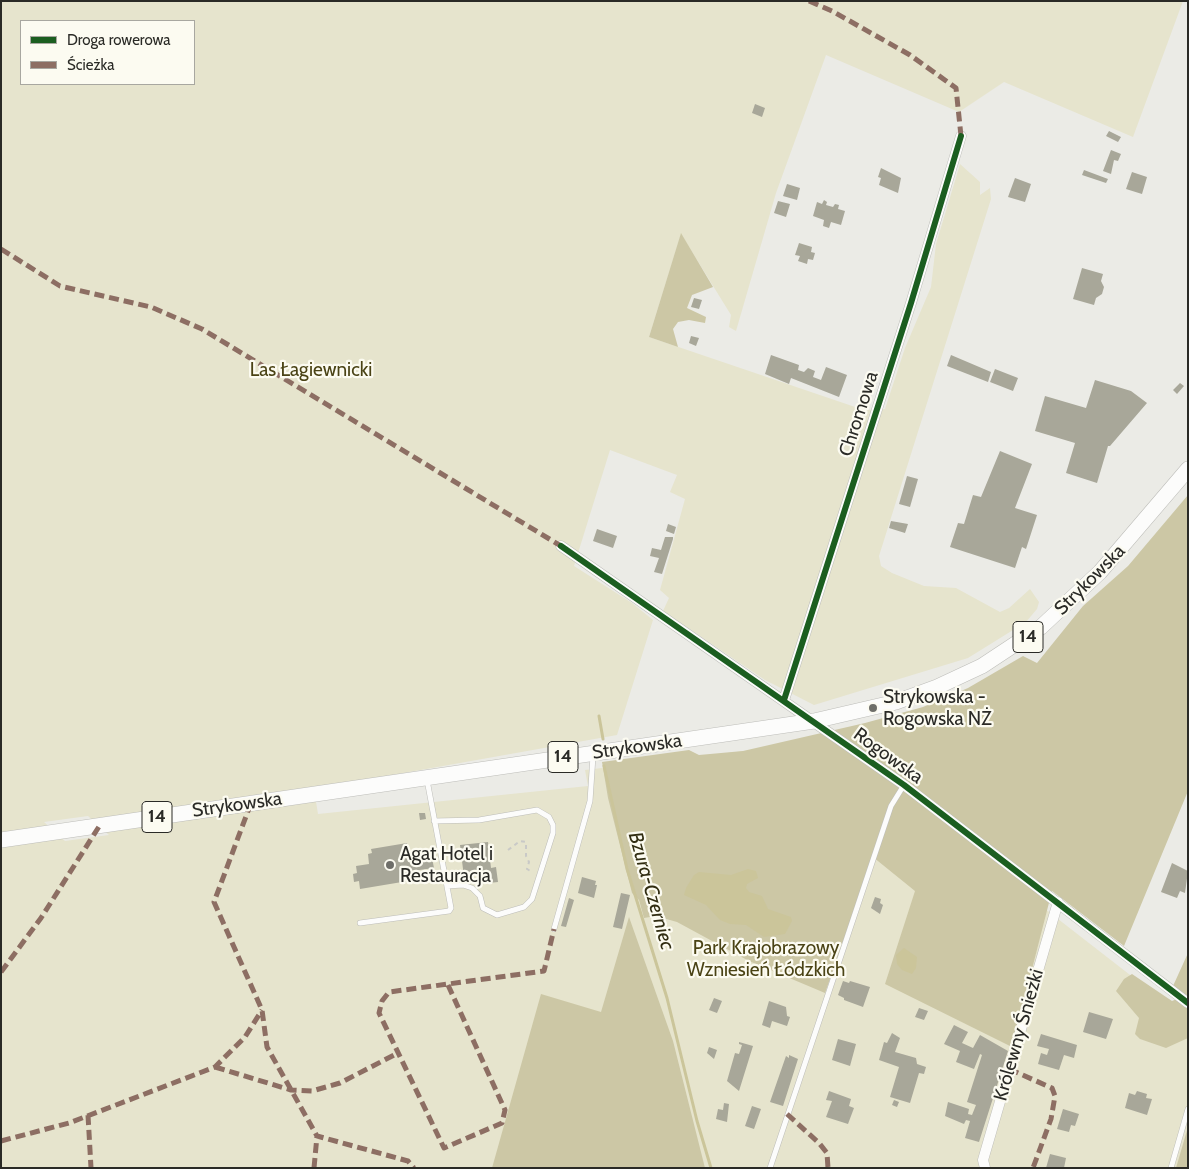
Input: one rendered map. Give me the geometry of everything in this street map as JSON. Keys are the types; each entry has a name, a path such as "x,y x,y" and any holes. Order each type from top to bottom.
{"main road":[{"name":"Strykowska","path":"1,840 814,721 873,708 930,690 982,666 1020,642 1062,610 1100,572 1188,469"}],"street":[{"name":"Chromowa","path":"784,700 911,302 961,136"},
{"name":"Rogowska","path":"560,546 904,785 1188,1002"},
{"name":"Królewny Śnieżki","path":"985,1168 983,1160 1058,902"}],"lane":[{"path":"554,929 590,801 593,753"},
{"path":"360,923 447,913 450,908 427,777"},
{"path":"770,1168 891,806 904,785"},
{"path":"434,821 479,820 537,810 544,812 553,825 553,833 529,904 518,911 502,915 490,913 483,908 480,896 472,888 464,885 447,886"},
{"path":"1171,1168 1188,1109"}],"path":[{"path":"508,850 520,841 526,842 526,856 530,862 527,869 540,873"}],"green space":[{"name":"Las Łagiewnicki","path":"1,1 1183,1 1133,137 1004,82 959,112 826,55 776,193 736,331 729,327 731,315 681,234 649,337 864,410 885,409 905,348 931,287 936,244 960,164 980,182 980,195 990,188 991,199 879,556 881,566 892,573 924,586 956,588 1000,612 1009,608 1030,589 1039,602 1037,609 1026,622 968,658 814,705 765,680 663,611 669,598 660,590 685,499 670,492 677,475 610,450 574,566 632,603 653,620 617,735 314,789 318,814 588,786 585,770 829,741 1188,1020 1188,1168 1,1168","holes":["88,816 109,835 65,841 44,822"]},
{"path":"681,233 713,287 692,295 687,308 706,317 705,323 689,320 678,322 673,329 678,347 649,337"},
{"name":"Park Krajobrazowy Wzniesień Łódzkich","path":"1188,495 1188,791 1124,946 1052,891 1012,1047 885,984 915,891 873,857 825,993 749,961 677,922 656,916 644,918 639,900 632,893 608,798 602,762 689,750 699,755 743,751 865,723 923,707 968,688 1023,656 1037,663 1083,606 1128,566"},
{"path":"629,917 673,1041 705,1168 492,1168 541,994 601,1012"},
{"path":"1188,953 1188,997 1173,986"},
{"path":"1132,974 1172,1001 1177,999 1188,1007 1188,1038 1166,1048 1140,1039 1135,1034 1139,1018 1116,991 1124,979"},
{"path":"1188,1127 1188,1168 1176,1168"}],"shaded area":[{"path":"748,869 756,871 758,878 747,884 746,888 749,892 762,896 768,909 791,917 792,921 785,934 764,937 746,925 730,924 720,920 706,905 684,895 694,875 699,872 731,875"},
{"path":"904,948 917,957 916,968 912,974 902,970 897,964 896,955"}],"building":[{"path":"755,104 765,108 762,117 752,113"},
{"path":"1109,131 1121,137 1118,142 1106,136"},
{"path":"1111,150 1121,154 1118,161 1114,160 1111,174 1103,171"},
{"path":"881,168 901,178 898,193 879,185 881,178 878,177"},
{"path":"1084,170 1108,179 1106,183 1082,175"},
{"path":"1132,172 1147,177 1142,194 1126,189"},
{"path":"1015,178 1031,184 1025,202 1008,197"},
{"path":"787,184 800,188 797,200 783,196"},
{"path":"824,200 827,202 826,205 833,207 835,204 839,205 838,209 845,211 841,225 831,222 829,228 823,226 824,220 813,216 817,202 822,204"},
{"path":"778,201 790,204 786,217 774,213"},
{"path":"799,243 812,247 811,252 815,253 813,260 808,259 807,264 798,261 800,256 795,255"},
{"path":"1082,268 1103,274 1101,281 1104,287 1102,294 1096,298 1094,305 1073,299"},
{"path":"694,298 702,300 699,309 691,307"},
{"path":"691,336 699,338 696,346 689,343"},
{"path":"771,355 799,365 798,370 804,372 808,368 815,371 813,377 821,380 826,367 847,375 839,397 791,378 789,384 765,374"},
{"path":"951,355 991,372 988,382 947,366"},
{"path":"995,369 1018,378 1013,391 990,382"},
{"path":"1095,380 1131,391 1147,403 1108,446 1097,483 1066,473 1075,443 1035,431 1045,396 1086,408"},
{"path":"1180,383 1184,386 1177,394 1173,390"},
{"path":"1000,451 1032,464 1015,508 1037,515 1026,549 1022,547 1015,568 950,547 958,523 964,524 973,495 981,497"},
{"path":"907,476 918,479 910,507 899,504"},
{"path":"891,521 908,524 905,533 889,528"},
{"path":"668,524 676,527 674,534 666,531"},
{"path":"597,529 617,536 613,548 593,541"},
{"path":"665,537 673,537 673,539 662,574 654,572 659,558 650,556 652,548 661,550"},
{"path":"419,813 425,813 426,819 420,820"},
{"path":"488,842 491,868 496,867 498,882 479,884 478,875 464,877 460,845"},
{"path":"407,843 409,857 431,853 434,868 412,871 414,880 360,889 359,881 354,882 353,874 357,873 356,866 369,864 368,854 372,853 371,849"},
{"path":"1172,863 1188,871 1185,893 1180,891 1177,898 1161,892"},
{"path":"582,877 596,881 594,898 578,893"},
{"path":"621,893 630,895 622,929 613,927"},
{"path":"875,897 881,899 880,903 883,905 880,914 871,908"},
{"path":"569,898 574,900 566,927 561,926"},
{"path":"725,966 732,971 729,976 717,971 718,967 723,970"},
{"path":"843,981 849,983 850,981 870,987 863,1007 844,1000 844,998 838,995"},
{"path":"714,998 722,1001 717,1013 709,1010"},
{"path":"769,1001 786,1007 787,1016 790,1017 787,1026 772,1021 770,1028 762,1025"},
{"path":"919,1008 928,1011 924,1020 915,1017"},
{"path":"1089,1012 1113,1019 1106,1039 1083,1032"},
{"path":"954,1025 968,1032 962,1043 973,1048 980,1035 1008,1051 979,1142 965,1138 970,1121 966,1120 964,1124 945,1116 948,1102 969,1109 968,1114 972,1115 976,1105 967,1102 982,1055 980,1054 974,1069 956,1062 960,1051 944,1044"},
{"path":"892,1033 900,1038 895,1052 916,1058 917,1064 926,1067 924,1074 919,1073 910,1103 890,1097 899,1067 879,1060 884,1042 887,1043"},
{"path":"1041,1034 1077,1045 1074,1058 1064,1055 1059,1070 1038,1064 1041,1053 1047,1055 1049,1049 1037,1046"},
{"path":"838,1039 856,1044 850,1066 832,1060"},
{"path":"739,1042 753,1046 739,1091 727,1081 735,1053 739,1054 742,1045"},
{"path":"709,1047 717,1050 714,1059 707,1053"},
{"path":"789,1055 798,1059 783,1106 770,1102 786,1056 789,1058"},
{"path":"829,1091 851,1099 849,1106 854,1108 848,1124 826,1117 832,1101 826,1100"},
{"path":"1137,1091 1147,1094 1146,1098 1152,1099 1147,1115 1125,1108 1129,1093 1135,1095"},
{"path":"894,1100 899,1102 897,1107 892,1105"},
{"path":"724,1103 729,1104 727,1122 716,1119 718,1109 723,1110"},
{"path":"752,1106 761,1109 754,1129 745,1126"},
{"path":"1063,1109 1079,1114 1075,1126 1071,1125 1069,1132 1057,1129"},
{"path":"1050,1154 1066,1158 1064,1168 1046,1168"}],"waterway":[{"name":"Bzura-Czerniec","path":"599,716 603,739"},
{"name":"Bzura-Czerniec","path":"604,766 627,869 667,998 697,1121 711,1168"}],"marked path":[{"path":"809,1 832,11 910,55 956,88 961,136"},
{"path":"1,249 60,286 151,307 202,329 561,546"},
{"path":"251,803 214,902 262,1010 267,1047 317,1136 408,1161 414,1168"},
{"path":"1,972 41,918 100,825"},
{"path":"448,985 505,1110 502,1123 444,1148 379,1013 382,1001 389,992 544,971 554,929"},
{"path":"1,1141 69,1123 215,1067 245,1037 262,1010"},
{"path":"215,1067 291,1090 312,1091 340,1083 398,1053"},
{"path":"1009,1069 1052,1088 1055,1096 1051,1119 1033,1168"},
{"path":"787,1114 819,1143 827,1153 828,1168"},
{"path":"88,1115 91,1168"},
{"path":"314,1168 317,1136"}],"cycle path":[{"path":"784,700 911,303 961,136"},
{"path":"561,546 904,785 1188,1003"}],"place":[{"name":"Strykowska - Rogowska NŻ","path":"873,708"},
{"name":"Agat Hotel i Restauracja","path":"390,865"}]}
